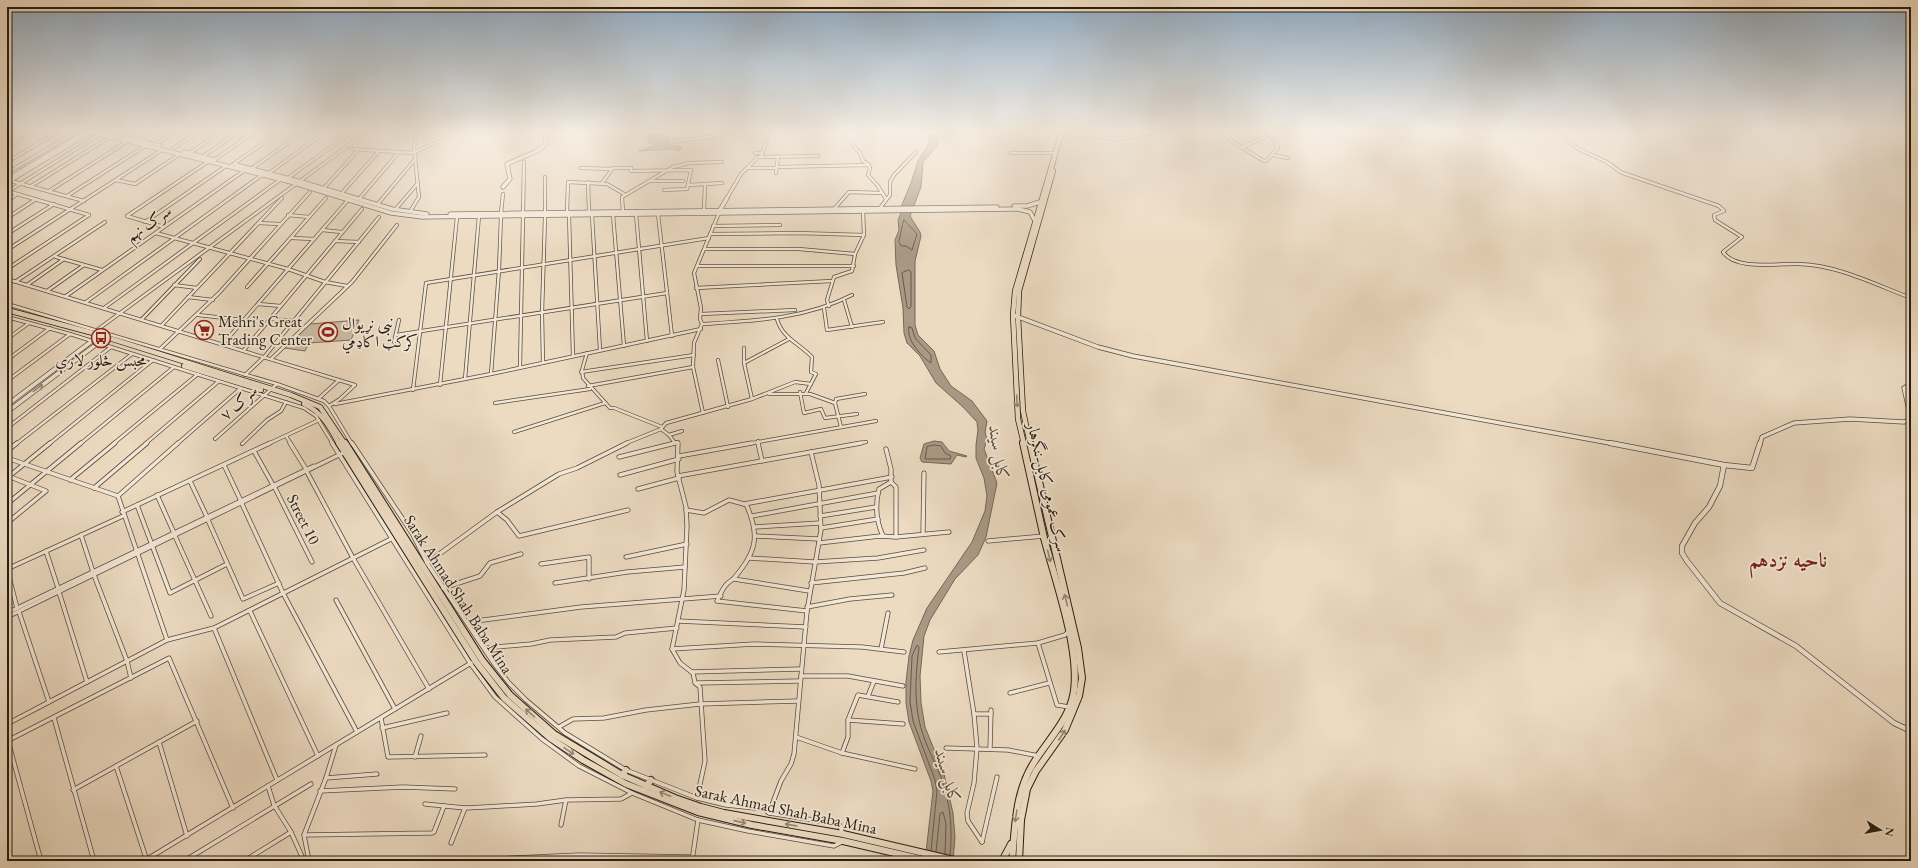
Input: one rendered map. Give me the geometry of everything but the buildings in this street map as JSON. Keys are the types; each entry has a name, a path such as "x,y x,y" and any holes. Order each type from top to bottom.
{"highway":[{"name":"سرک عمومی کابل ننگرهار","path":"1013,837 1023,783 1039,756 1052,745 1069,707 1076,676 1075,662 1069,632 1044,536 1023,411 1015,316 1015,291 1050,172"},
{"path":"1015,316 1019,291 1053,172"},
{"path":"7,310 309,406 321,414 346,451 476,662 504,698 550,738 605,774 647,796 724,819 843,838"},
{"path":"7,316 95,337 268,392"},
{"name":"سرک عمومی کابل ننگرهار","path":"1019,861 1019,837 1027,791 1035,770 1071,719 1080,692 1082,676 1078,648 1037,488"},
{"name":"Sarak Ahmad Shah Baba Mina","path":"476,662 540,722 590,757 624,772 646,786 675,798 724,813 920,856"},
{"path":"646,786 651,780"},
{"path":"1002,861 1013,837"},
{"path":"1012,861 1013,837"},
{"path":"920,856 929,861"},
{"path":"920,856 958,861"}],"main road":[{"path":"7,177 16,172"},
{"path":"8,181 23,172"}],"street":[{"path":"7,191 38,172"},
{"path":"31,186 54,172"},
{"path":"49,191 80,172"},
{"path":"67,196 105,172"},
{"path":"7,250 129,172"},
{"path":"116,180 135,184 154,172"},
{"path":"164,227 127,217 194,172"},
{"path":"145,222 218,172"},
{"name":"سرک نهم","path":"66,296 243,172"},
{"path":"250,172 324,188 395,210 422,214 568,214 704,210 719,212"},
{"path":"262,172 288,178 348,200 405,216 457,217 501,214"},
{"path":"288,178 297,172"},
{"path":"7,412 121,313 313,172"},
{"path":"324,188 339,172"},
{"path":"341,194 361,172"},
{"path":"358,199 382,172"},
{"path":"377,205 405,172"},
{"path":"410,210 419,196 417,172"},
{"path":"503,187 510,179 509,172"},
{"path":"520,367 524,172"},
{"path":"602,183 610,172"},
{"path":"573,356 569,260 568,182 607,184 624,194 635,191 648,181 665,172"},
{"path":"664,190 686,189 689,185 691,172"},
{"path":"703,413 693,367 694,342 702,324 694,274 719,212 741,174 744,172"},
{"path":"868,172 868,175 875,180 881,193 886,199"},
{"path":"880,208 890,195 890,182 897,172"},
{"path":"1619,172 1720,206 1724,211 1714,215 1715,220 1738,233 1742,237 1734,245 1723,252 1730,259 1760,265 1801,264 1826,268 1911,298"},
{"path":"86,302 262,175"},
{"path":"545,177 545,212"},
{"path":"104,308 281,179"},
{"path":"648,181 683,180"},
{"path":"8,181 84,201"},
{"path":"588,182 600,350"},
{"path":"395,210 418,183"},
{"path":"689,185 722,183"},
{"path":"704,210 705,185"},
{"path":"7,191 90,214 7,269"},
{"path":"160,349 182,332 213,300 310,192"},
{"path":"834,208 849,192 881,193"},
{"path":"7,201 18,194"},
{"path":"491,374 503,194"},
{"path":"623,212 622,197 624,194"},
{"path":"162,325 282,198"},
{"path":"247,287 326,198"},
{"path":"7,218 36,200"},
{"path":"223,344 348,200"},
{"path":"921,209 1027,206 1040,202"},
{"path":"7,234 54,204"},
{"path":"812,210 834,208 894,209"},
{"path":"244,350 362,209"},
{"path":"590,213 658,214 812,210 863,211 894,209 1018,209 1030,212 1035,221"},
{"path":"828,306 827,300 834,277 852,271 854,266 855,254 862,243 864,235 863,211"},
{"path":"523,214 545,212 568,214"},
{"path":"613,214 624,346"},
{"path":"636,214 647,341"},
{"path":"658,214 672,336"},
{"path":"288,216 309,217"},
{"path":"465,379 479,216"},
{"path":"245,375 264,356 294,321 379,217"},
{"path":"440,385 457,217"},
{"path":"543,363 542,313 545,263 545,218"},
{"path":"15,282 105,222"},
{"path":"258,223 280,224"},
{"path":"271,359 352,282 397,225"},
{"path":"713,226 780,225"},
{"path":"322,230 342,232"},
{"path":"156,232 230,254 288,269 325,282 347,286"},
{"path":"710,234 796,233 864,235"},
{"path":"292,238 314,239"},
{"path":"413,390 425,284 499,270 709,238"},
{"path":"335,241 359,242"},
{"path":"705,249 771,248 837,251 855,254"},
{"path":"56,257 102,270"},
{"path":"27,285 64,259"},
{"path":"142,319 200,259"},
{"path":"47,290 84,265"},
{"path":"698,266 854,266"},
{"path":"7,279 264,356 355,385 340,399 328,406"},
{"path":"696,288 832,281"},
{"path":"174,285 197,288"},
{"path":"396,335 667,292"},
{"path":"702,324 777,319 824,308 852,295"},
{"path":"188,297 213,300"},
{"path":"844,300 852,327"},
{"path":"7,304 95,337 111,347 241,388 268,392 286,402 304,408 316,416 346,451 412,533 427,563 443,588 509,683 559,727 624,772 651,780 697,798 726,805 764,809 770,813 839,824 843,838 834,846 748,832 698,820 647,796 632,793 579,766 542,739 495,697 476,662 391,539 346,451 328,406 318,399 277,384 160,349 95,337 70,334 7,316"},
{"path":"258,304 281,306"},
{"path":"824,308 827,330 883,322"},
{"path":"701,314 794,310"},
{"path":"198,315 244,320"},
{"path":"1015,316 1098,347 1133,356 1532,428 1724,466 1752,468 1762,437 1794,423 1850,420 1904,422 1911,419 1904,388 1911,384"},
{"path":"270,318 294,321"},
{"path":"777,319 778,324 789,339 805,348 812,358 811,372 816,374 806,393"},
{"path":"394,342 399,320"},
{"path":"7,339 29,323"},
{"path":"7,360 50,328"},
{"path":"328,406 440,385 672,336 701,328"},
{"path":"7,381 70,334"},
{"path":"7,406 95,337"},
{"path":"744,363 789,339"},
{"path":"7,428 111,347"},
{"path":"744,348 744,363 752,399"},
{"path":"587,353 581,372 582,379 610,408 614,408 662,428 675,442 678,442 679,477 686,510 687,544 683,598 672,655 693,673 695,683 700,687 705,761 697,798"},
{"path":"7,451 132,354"},
{"path":"581,372 694,354"},
{"path":"8,477 153,360"},
{"path":"718,360 728,407"},
{"path":"7,504 174,367"},
{"path":"495,403 590,387 693,367"},
{"path":"70,480 198,374"},
{"path":"318,399 340,380"},
{"path":"94,488 219,381"},
{"path":"767,395 795,382 811,384"},
{"name":"سرک ۷","path":"215,439 277,384"},
{"path":"118,496 241,388"},
{"path":"800,392 804,413 821,408 825,418 856,414"},
{"path":"427,563 497,512 559,474 577,468 610,450 662,428 675,420 728,407 767,395 800,392 819,394 835,403"},
{"path":"840,427 835,403 838,398 865,394"},
{"path":"242,444 267,420 281,411 286,402"},
{"path":"514,432 605,402"},
{"path":"48,702 18,610 7,570 81,536 136,505 319,420"},
{"path":"620,475 679,458 758,441 876,421"},
{"path":"670,435 682,431"},
{"path":"286,436 353,558 429,689"},
{"path":"758,441 762,461"},
{"path":"619,457 675,442"},
{"path":"638,489 679,477 866,442"},
{"path":"886,449 892,477 891,482"},
{"name":"Street 10","path":"254,451 312,562"},
{"path":"7,617 18,610 346,451"},
{"path":"770,813 781,781 791,764 796,737 800,676 805,646 809,591 821,528 818,490 819,485 811,452"},
{"path":"7,458 118,496"},
{"path":"224,465 283,593 357,732"},
{"path":"1724,466 1720,486 1709,507 1695,523 1682,546 1682,553 1687,561 1720,603 1796,646 1894,723 1911,731"},
{"path":"923,533 924,473"},
{"path":"7,523 46,491 8,477"},
{"path":"686,510 704,513 729,500 744,504 892,477"},
{"path":"190,480 244,599 279,583"},
{"path":"883,536 878,527 876,507 878,493 881,487 891,482"},
{"path":"891,482 896,487 896,537"},
{"path":"752,516 878,493"},
{"path":"118,496 122,514 167,640"},
{"path":"157,496 211,616"},
{"path":"744,504 746,504 752,516 756,536 754,545 749,558 734,580 726,584 717,601 807,609 850,599 892,595"},
{"path":"136,505 170,593 227,564"},
{"path":"820,516 876,507"},
{"path":"497,512 507,520 519,536 628,510"},
{"path":"821,528 878,519"},
{"path":"754,528 820,523"},
{"path":"756,536 819,541 883,536 896,537 923,533 949,532"},
{"path":"81,536 127,661 131,678"},
{"path":"988,541 1044,536"},
{"path":"7,724 167,640 214,628 391,539"},
{"path":"626,556 687,544"},
{"path":"749,558 815,562 878,558 924,550"},
{"path":"46,551 87,682"},
{"path":"443,588 478,578 490,563 521,554"},
{"path":"541,564 589,557 589,579"},
{"path":"555,583 627,572 685,567"},
{"path":"811,583 904,573 925,568"},
{"path":"734,580 809,591"},
{"path":"468,622 581,607 721,596"},
{"path":"336,600 395,709"},
{"path":"7,613 18,610"},
{"path":"250,611 318,756"},
{"path":"881,649 888,613"},
{"path":"678,621 806,627"},
{"path":"214,628 277,780"},
{"path":"485,648 532,644 550,640 616,637 625,633 648,632 677,628"},
{"path":"939,652 964,651 1038,643 1065,635 1069,632"},
{"path":"1038,643 1056,705 1069,707"},
{"path":"672,649 754,644 881,649 890,652 904,652"},
{"path":"964,651 974,714 977,748 974,783 967,813 968,822 982,842 997,777"},
{"path":"116,766 146,860 395,709 476,662 490,656"},
{"path":"41,861 8,741 169,658 233,808"},
{"path":"690,672 801,669"},
{"path":"800,676 848,676 903,686"},
{"path":"695,683 800,681"},
{"path":"868,696 874,681"},
{"path":"1010,693 1050,683"},
{"path":"842,753 848,737 848,720 858,695 898,702"},
{"path":"559,727 573,719 604,718 646,710 700,704 798,701"},
{"path":"974,714 991,712 990,749"},
{"path":"382,728 447,713"},
{"path":"54,718 94,861"},
{"path":"381,718 388,757 485,755"},
{"path":"848,720 903,724"},
{"path":"73,790 197,721"},
{"path":"415,757 422,736"},
{"path":"796,737 842,753 916,769"},
{"path":"159,742 187,836"},
{"path":"309,861 304,836 310,816 326,778 336,745"},
{"path":"946,748 990,749 1029,753 1039,756"},
{"path":"326,778 377,774"},
{"path":"184,861 274,805 311,784"},
{"path":"268,786 274,805 291,832 303,861"},
{"path":"320,791 403,787 455,789"},
{"path":"425,804 465,808 537,804 566,800 622,799 632,793"},
{"path":"561,825 566,800"},
{"path":"304,836 432,833 434,832 444,806"},
{"path":"451,843 465,808"},
{"path":"451,861 579,855 692,859 698,820"},
{"path":"244,861 291,832"}],"shaded area":[{"name":"نبی نړیوال کرکټ اکاډمي","path":"359,320 351,340 309,343 305,351 285,348 310,324"}],"water":[{"path":"915,172 922,172 921,187 910,216 921,236 915,261 915,325 918,335 934,351 940,369 951,386 972,401 987,421 985,432 987,440 984,449 997,483 986,537 978,555 955,579 930,620 924,636 920,676 921,703 925,727 944,774 953,813 955,837 953,861 925,861 933,791 931,781 909,722 906,703 906,682 909,656 913,640 927,608 972,542 985,511 987,496 984,478 976,458 978,430 977,422 963,407 936,383 920,356 907,343 904,333 903,308 896,265 895,240 899,230 898,220 901,213 901,207"},
{"path":"934,441 942,442 949,451 967,456 957,455 951,464 922,462 920,458 924,444"}],"place":[{"name":"Mehri's Great Trading Center","path":"204,330"},
{"name":"نبی نړیوال کرکټ اکاډمي","path":"328,332"},
{"name":"محبس څلور لارې","path":"101,338"}],"district":[{"name":"ناحیه نزدهم","path":"1788,560"}],"water label":[{"name":"کابل سيند","path":"999,453"},
{"name":"کابل سيند","path":"948,776"}]}
